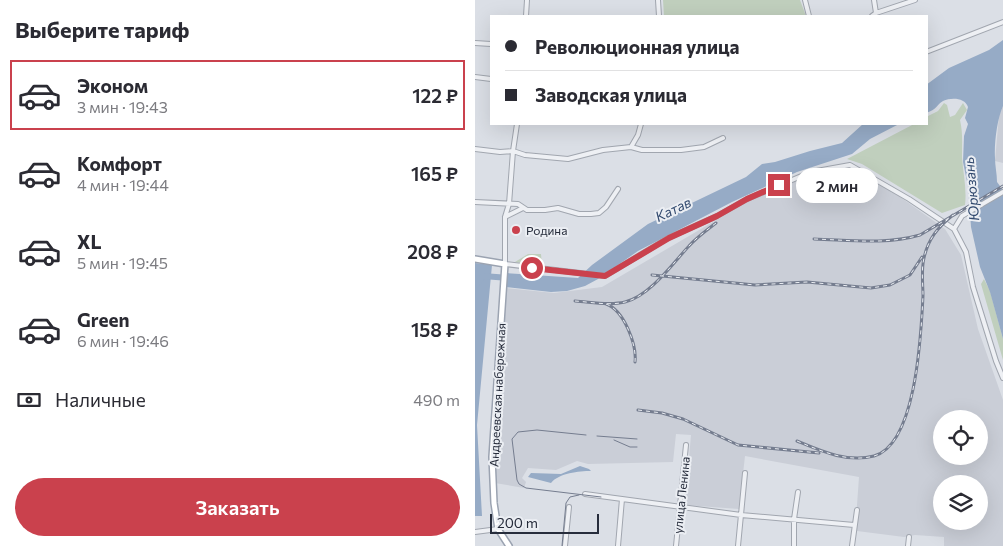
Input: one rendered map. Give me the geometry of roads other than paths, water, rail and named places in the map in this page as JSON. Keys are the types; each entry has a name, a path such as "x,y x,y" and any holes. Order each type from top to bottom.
{"main road":[{"path":"475,258 505,264"},
{"name":"Андреевская набережная","path":"498,528 494,503 492,440 505,264"},
{"path":"498,528 509,546"}],"street":[{"path":"526,15 527,0"},
{"path":"658,0 659,15"},
{"path":"805,0 809,15"},
{"path":"874,0 876,13"},
{"path":"873,15 915,0"},
{"path":"928,51 1003,22"},
{"path":"475,44 490,44"},
{"path":"475,77 490,79"},
{"path":"517,125 509,204 505,216 505,264 605,276 669,238 717,216 747,199 811,172 850,165 909,199 954,229 966,252 973,287 1003,378"},
{"path":"631,147 638,135 641,125"},
{"path":"475,149 500,152 513,151 543,158 568,159 603,150 631,147 642,150 681,150 704,147 723,138"},
{"path":"475,202 518,204 527,210 558,208 579,214 599,213 606,207 618,189"},
{"path":"954,229 962,216 1003,192"},
{"path":"505,216 523,208"},
{"name":"улица Ленина","path":"676,546 686,445"},
{"path":"738,546 745,473"},
{"path":"794,546 794,519 798,492"},
{"path":"585,494 741,515 854,525"},
{"path":"619,546 622,499"},
{"path":"565,546 569,507"},
{"path":"852,546 857,510"},
{"path":"475,532 498,528"},
{"path":"908,546 909,537"}],"water":[{"name":"Юрюзань","path":"1003,40 1003,106 998,124 995,152 997,182 1003,190 1003,339 990,292 980,267 971,227 968,186 963,162 964,136 968,124 965,118 968,107 961,100 950,99 943,101 928,112 928,84 949,68 989,50"},
{"path":"862,125 897,125 870,139 852,154 797,172 732,202 638,251 585,286 567,291 551,292 505,287 506,273 578,278 592,265 648,224 746,177 762,164 842,143"},
{"path":"475,263 492,265 477,425 482,516 475,516"},
{"path":"580,466 591,471 564,475 551,483 528,477 531,473 561,474"}],"waterway":[{"name":"Катав","path":"475,286 483,276 509,278"}],"tram line":[{"path":"586,435 537,430 518,432 512,439 517,480 519,484 526,488 601,497"},
{"path":"597,436 637,439"},
{"path":"614,440 630,447 637,447"},
{"path":"562,546 566,503 570,497 579,495"}],"railway":[{"path":"814,239 881,241 920,235 1003,186"},
{"path":"797,441 834,455 864,458 874,456 888,447 900,431 908,410 918,359 921,334 924,258 934,234 953,215"},
{"path":"575,301 613,304 634,299 652,286 692,243 716,223"},
{"path":"652,275 755,285 807,282 871,288 890,285 910,275 922,257"},
{"path":"606,304 618,313 624,321 634,347 635,362"},
{"path":"638,410 662,413 683,419 738,445 819,453"}],"place":[{"name":"Родина","path":"516,230"}]}
